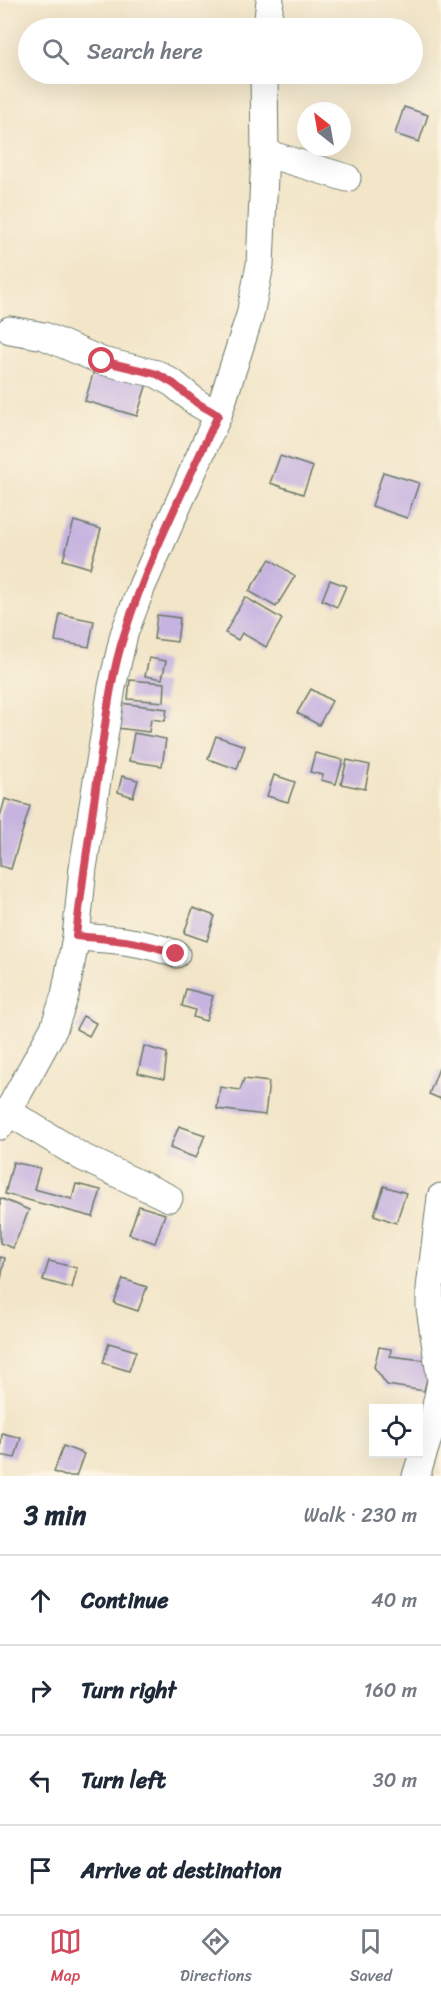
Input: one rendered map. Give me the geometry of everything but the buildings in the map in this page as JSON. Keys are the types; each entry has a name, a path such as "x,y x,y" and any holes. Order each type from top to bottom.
{"street":[{"path":"268,18 270,0"},
{"path":"169,1198 4,1119 54,1028 65,995 76,936 83,868 105,728 124,634 142,586 218,415 250,315 260,265 265,153 264,84"},
{"path":"265,153 347,178"},
{"path":"10,330 44,336 102,361 157,374 218,415"},
{"path":"76,936 150,944 176,954"},
{"path":"416,1476 432,1426 441,1381 436,1309 430,1288 441,1197"}],"route":[{"path":"102,361 157,374 218,415 169,523 124,634 112,687 83,868 76,936 150,944 176,954"}]}
